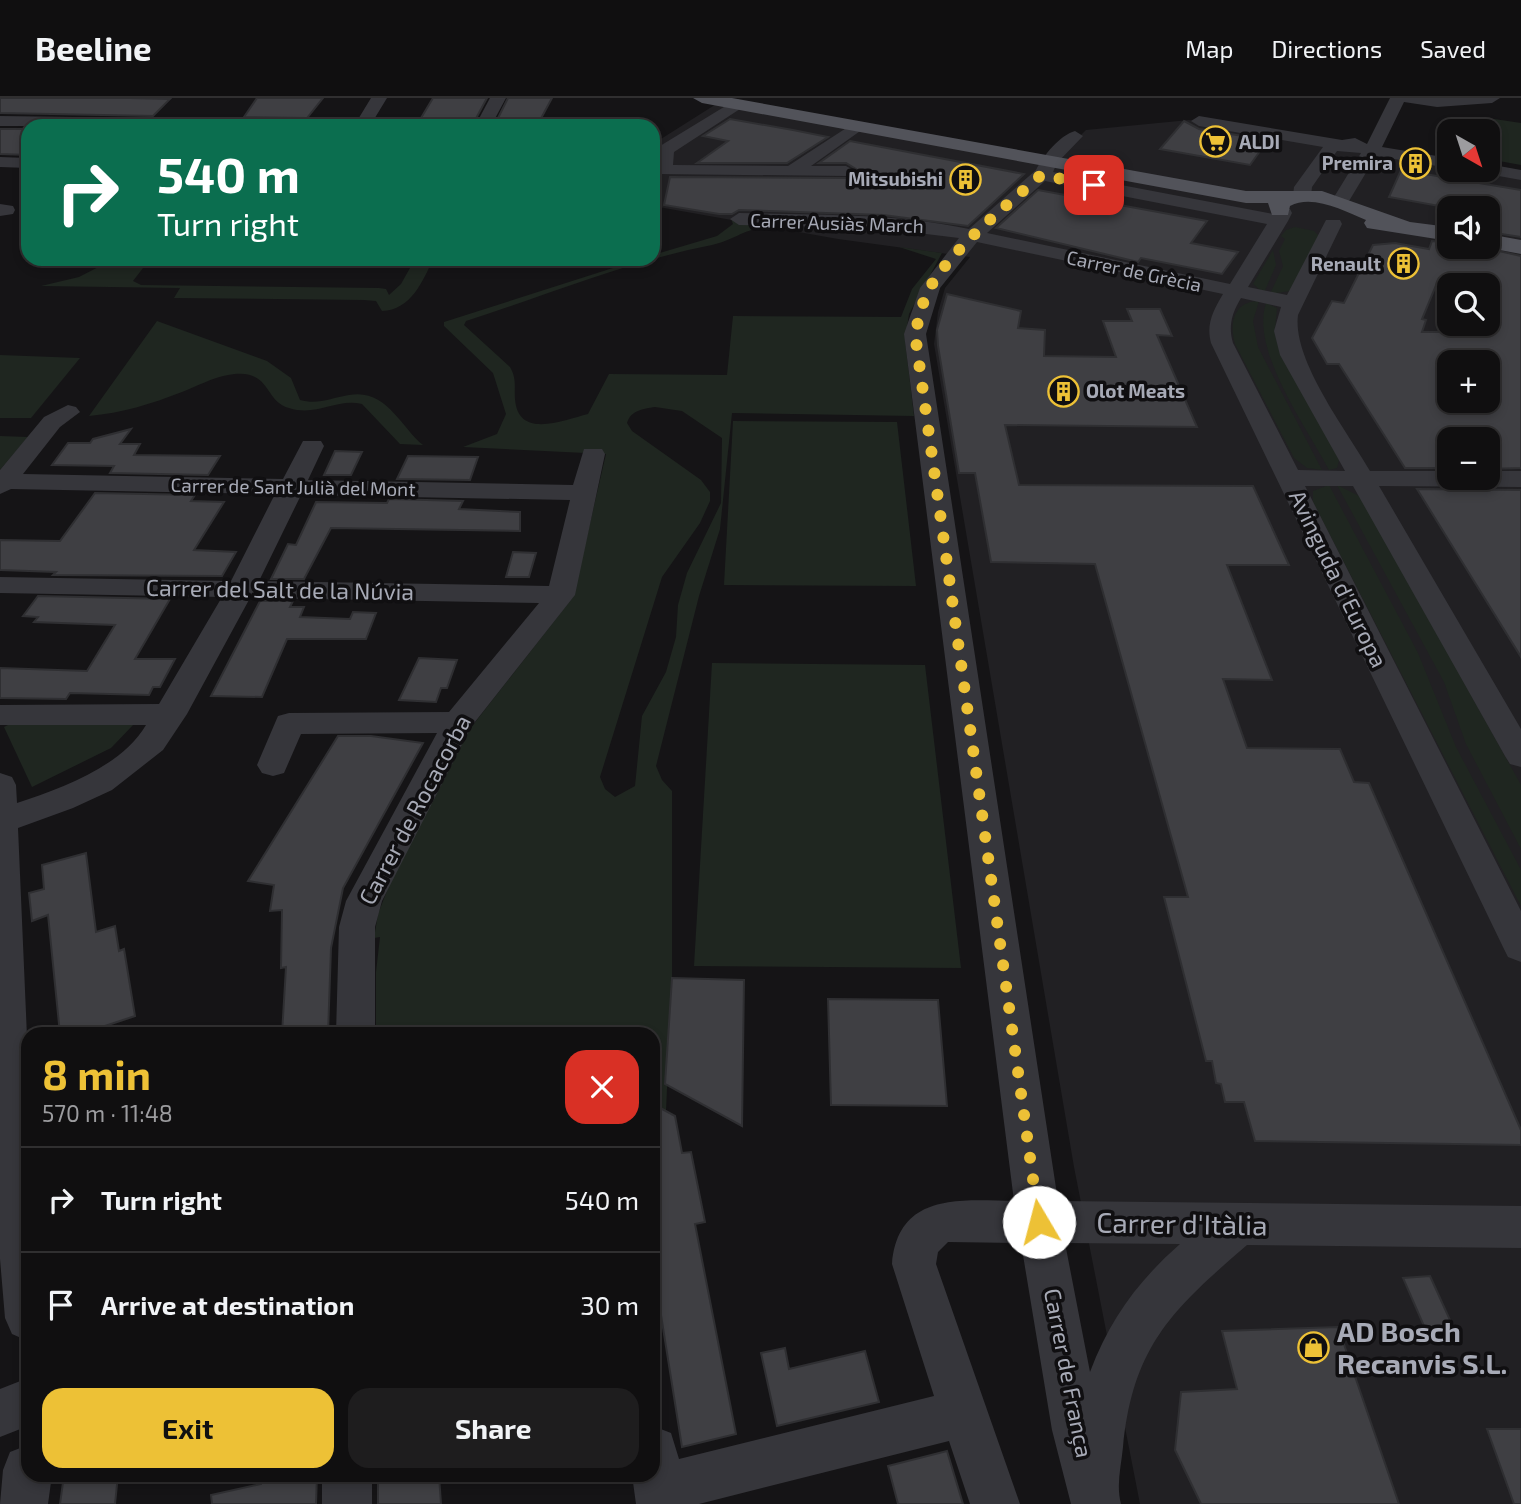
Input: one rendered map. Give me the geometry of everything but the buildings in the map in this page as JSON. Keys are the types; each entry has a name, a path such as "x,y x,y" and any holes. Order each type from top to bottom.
{"main road":[{"path":"702,98 857,127 1045,168 1252,198 1311,212 1437,232"},
{"path":"1500,243 1521,247"}],"street":[{"path":"366,119 379,98"},
{"path":"487,119 498,98"},
{"path":"1311,212 1375,144 1398,98"},
{"path":"1406,98 1437,102 1492,98"},
{"path":"737,104 666,149 664,170 846,171"},
{"path":"116,119 130,106"},
{"path":"272,119 280,107"},
{"path":"0,121 21,122"},
{"path":"1199,121 1339,146"},
{"path":"792,171 857,127"},
{"path":"661,131 687,137"},
{"name":"Carrer de França","path":"1075,136 978,234 931,287 922,306 915,334 1039,1222 1077,1430 1096,1504"},
{"path":"1437,160 1375,144 1331,147 1303,187 1311,212 1293,303 1284,324 1291,355 1521,756"},
{"path":"0,163 21,163"},
{"path":"1045,168 1311,212"},
{"path":"1500,171 1521,175"},
{"name":"Avinguda d'Europa","path":"1311,212 1235,292 1219,324 1222,343 1521,947"},
{"name":"Carrer Ausiàs March","path":"738,219 903,223 978,234"},
{"name":"Carrer de Grècia","path":"978,234 1002,243 1293,303"},
{"path":"1,483 52,422 68,412"},
{"path":"21,1269 6,1163 0,809 52,804 114,775 138,758 172,714 241,589 312,446"},
{"name":"Carrer de Rocacorba","path":"356,1027 357,927 364,901 458,722 561,595 593,454"},
{"path":"1288,478 1521,479"},
{"name":"Carrer de Sant Julià del Mont","path":"1,483 585,493"},
{"name":"Carrer del Salt de la Núvia","path":"0,585 561,595"},
{"path":"0,715 172,714"},
{"path":"273,765 289,724 458,722"},
{"name":"Carrer d'Itàlia","path":"995,1504 977,1443 963,1413 914,1264 917,1244 929,1228 950,1221 1521,1227"},
{"path":"1096,1504 1098,1444 1105,1402 1128,1341 1156,1298 1237,1225"},
{"path":"0,1413 21,1405"},
{"path":"660,1480 963,1413"},
{"path":"23,1504 26,1482"},
{"path":"347,1482 347,1504"}],"shaded area":[{"path":"721,101 1054,162 1086,130 1189,120 1437,158 1437,182 1500,182 1500,168 1521,171 1521,1504 1140,1504 1074,1167 934,344 938,312 945,288 970,257 838,239 660,207 660,140"},
{"path":"1500,120 1521,123 1521,165 1500,161"},
{"path":"731,219 773,226 754,229 720,243 660,257 660,253 717,236 733,224"},
{"path":"1295,227 1314,231 1319,236 1290,291 1270,294 1283,266 1279,251 1285,239 1281,236 1286,230"},
{"path":"899,247 942,253 909,314 905,340 914,416 732,413 720,529 699,596 656,766 662,780 672,791 672,978 666,1111 660,1108 660,1027 376,1027 376,972 380,937 374,938 378,914 392,878 469,730 573,597 606,454 463,447 497,434 506,414 493,373 444,326 444,322 619,266 629,266 466,321 464,325 510,367 518,412 524,419 533,423 555,423 588,414 609,374 727,375 733,316 901,317 912,289 936,259","holes":["655,407 682,411 722,438 721,503 687,573 678,605 676,637 666,672 642,716 635,786 615,797 605,789 600,777 662,577 700,523 710,501 710,492 701,480 632,431 627,423 634,413"]},
{"path":"1273,250 1276,265 1264,293 1253,284"},
{"path":"100,266 145,266 133,281 141,285 379,288 386,289 389,295 401,284 411,266 430,266 415,293 408,300 401,306 382,311 376,301 364,300 174,298 180,288 41,286 79,277"},
{"path":"1259,301 1253,321 1258,347 1322,470 1307,468 1294,458 1235,344 1235,315 1244,305"},
{"path":"1266,303 1277,308 1275,330 1339,460 1337,468 1329,470 1295,411 1273,365 1263,322"},
{"path":"157,321 267,361 291,378 300,400 319,401 362,394 373,397 391,410 423,445 400,444 362,404 344,403 309,410 289,408 275,399 260,380 242,374 216,378 136,407 89,416"},
{"path":"0,355 80,358 31,418 0,418"},
{"path":"733,421 897,422 916,586 724,585"},
{"path":"0,436 28,437 0,470"},
{"path":"1329,485 1418,653 1456,747 1521,870 1521,906 1313,502 1313,491"},
{"path":"1337,485 1361,497 1521,785 1521,849 1466,744 1444,682"},
{"path":"712,663 925,665 961,968 694,966"},
{"path":"14,722 134,724 111,748 32,787 4,727"}],"place":[{"name":"ALDI","path":"1216,142"},
{"name":"Premira","path":"1416,163"},
{"name":"Mitsubishi","path":"966,179"},
{"name":"Renault","path":"1404,264"},
{"name":"Olot Meats","path":"1063,391"},
{"name":"AD Bosch Recanvis S.L.","path":"1314,1348"}],"route":[{"path":"1039,1222 915,334 922,306 931,287 986,224 1041,175 1094,185"}]}
